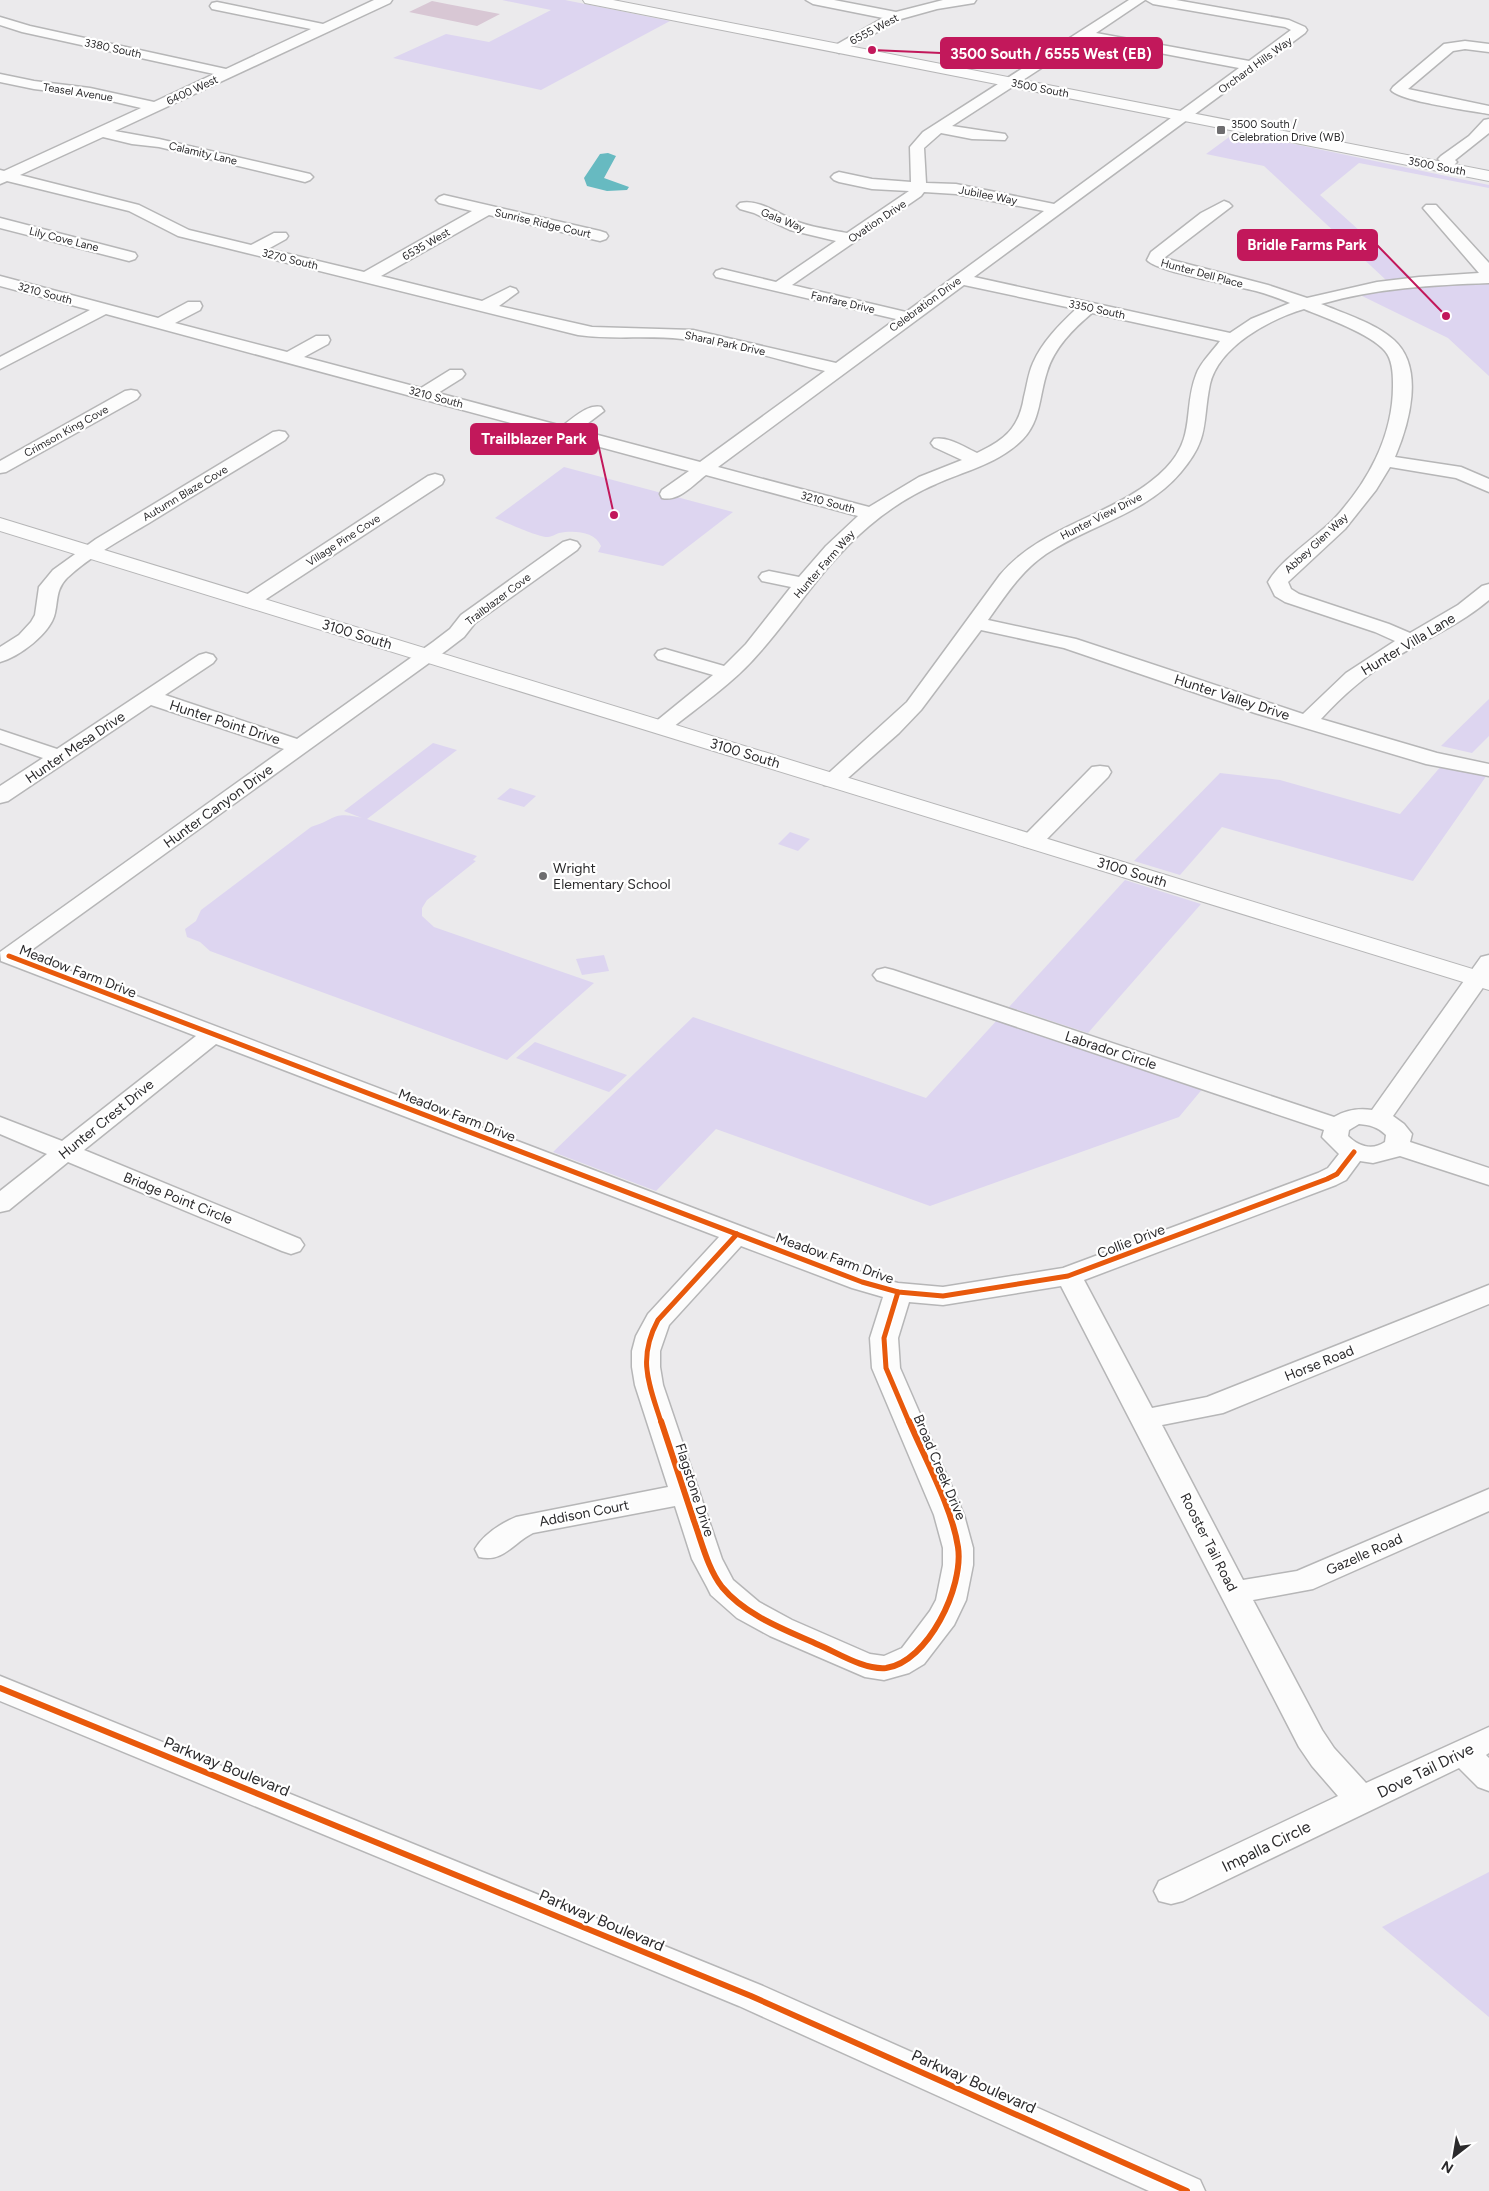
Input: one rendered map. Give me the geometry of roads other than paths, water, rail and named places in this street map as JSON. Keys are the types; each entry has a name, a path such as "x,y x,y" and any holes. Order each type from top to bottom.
{"main road":[{"name":"3500 South","path":"590,0 1011,83 1446,165 1489,176"},
{"name":"3100 South","path":"0,524 1032,841 1485,974"}],"street":[{"name":"6400 West","path":"2,177 385,0"},
{"path":"813,0 896,16"},
{"name":"6555 West","path":"839,49 896,16 936,5 969,0"},
{"path":"919,186 918,148 922,140 1138,0"},
{"name":"Orchard Hills Way","path":"1153,0 1289,24 1300,30 1184,116"},
{"path":"217,6 325,28"},
{"name":"3380 South","path":"0,21 27,29 227,74"},
{"path":"1084,35 1252,66"},
{"path":"1489,48 1456,45 1448,48 1400,87 1398,91 1489,110"},
{"name":"Teasel Avenue","path":"0,78 34,85 90,92 156,107"},
{"name":"Celebration Drive","path":"669,494 1184,116"},
{"path":"1446,165 1456,161 1471,149 1469,145 1482,133 1489,123"},
{"path":"939,128 972,135 1000,137"},
{"name":"Calamity Lane","path":"101,132 132,140 159,143 305,177"},
{"name":"3270 South","path":"2,177 128,207 143,212 177,230 578,330"},
{"name":"Jubilee Way","path":"839,177 872,184 966,190 1056,209"},
{"name":"Ovation Drive","path":"779,287 907,200 916,193 919,186"},
{"name":"Sunrise Ridge Court","path":"444,200 600,236"},
{"name":"Gala Way","path":"745,206 760,210 796,227 850,239"},
{"name":"Hunter Dell Place","path":"1224,206 1201,220 1157,255 1156,260 1271,291 1304,304"},
{"path":"1431,208 1484,267 1489,277"},
{"name":"6535 West","path":"366,278 486,210"},
{"name":"Lily Cove Lane","path":"0,223 129,256"},
{"path":"254,250 280,236"},
{"name":"Fanfare Drive","path":"722,274 908,317"},
{"name":"Hunter View Drive","path":"832,780 914,706 1009,576 1030,556 1067,533 1132,503 1172,472 1181,461 1194,437 1200,391 1208,368 1214,358 1233,340 1261,322 1304,304 1349,292 1394,284 1489,277"},
{"name":"3350 South","path":"961,278 1233,340"},
{"name":"3210 South","path":"0,281 873,514"},
{"path":"484,307 510,292"},
{"name":"Abbey Glen Way","path":"1304,304 1368,331 1386,342 1396,354 1402,382 1400,409 1397,427 1384,461 1368,490 1354,508 1322,541 1282,575 1278,585 1282,592 1292,598 1382,628 1411,641"},
{"path":"160,324 194,306"},
{"name":"Hunter Farm Way","path":"661,727 727,673 753,648 843,540 873,514 926,481 977,460 1003,446 1022,429 1030,414 1026,382 1065,328 1089,307"},
{"path":"1,362 104,309"},
{"name":"Sharal Park Drive","path":"578,330 616,334 678,333 701,336 840,369"},
{"path":"684,353 701,336"},
{"path":"289,358 322,340"},
{"path":"424,394 456,374"},
{"name":"Crimson King Cove","path":"0,468 131,395"},
{"path":"565,432 595,411"},
{"name":"Autumn Blaze Cove","path":"0,656 36,630 43,620 47,592 60,574 91,552 279,436"},
{"path":"940,443 977,460"},
{"path":"1384,461 1461,473 1489,486"},
{"name":"Village Pine Cove","path":"250,601 435,480"},
{"name":"Trailblazer Cove","path":"428,655 454,636 466,621 570,546"},
{"path":"769,577 805,584"},
{"name":"Hunter Villa Lane","path":"1307,722 1327,700 1353,678 1385,655 1457,614 1489,590"},
{"name":"Hunter Valley Drive","path":"976,622 1078,645 1235,700 1434,759 1486,763"},
{"name":"Hunter Canyon Drive","path":"9,956 428,655"},
{"path":"664,655 727,673"},
{"name":"Hunter Mesa Drive","path":"0,796 206,659"},
{"name":"Hunter Point Drive","path":"149,697 300,747"},
{"path":"0,736 60,757"},
{"path":"1032,841 1100,772"},
{"name":"Meadow Farm Drive","path":"9,956 862,1282 898,1292"},
{"path":"1378,1119 1485,974"},
{"name":"Labrador Circle","path":"885,975 1337,1126"},
{"name":"Hunter Crest Drive","path":"0,1204 213,1034"},
{"path":"1359,1116 1378,1119 1395,1128 1399,1134 1397,1146 1384,1154 1374,1155 1354,1152 1346,1148 1336,1137 1337,1126 1350,1118 1359,1116"},
{"path":"0,1125 65,1152"},
{"path":"1397,1146 1489,1177"},
{"name":"Bridge Point Circle","path":"65,1152 291,1245"},
{"name":"Collie Drive","path":"898,1292 928,1296 954,1295 1068,1276 1326,1179 1340,1170 1354,1152"},
{"name":"Flagstone Drive","path":"737,1234 658,1320 646,1345 645,1372 713,1573 734,1599 748,1610 781,1628 866,1664 884,1668 898,1665"},
{"name":"Rooster Tail Road","path":"1068,1276 1076,1288 1316,1748 1361,1800"},
{"name":"Broad Creek Drive","path":"898,1292 884,1338 886,1368 949,1515 958,1548 958,1565 951,1600 942,1617 913,1656 898,1665"},
{"name":"Horse Road","path":"1144,1419 1213,1406 1489,1294"},
{"name":"Addison Court","path":"490,1549 510,1532 526,1524 685,1494"},
{"name":"Gazelle Road","path":"1234,1592 1302,1581 1489,1499"},
{"name":"Parkway Boulevard","path":"0,1688 751,1996 1187,2191"},
{"path":"1476,1746 1489,1778"},
{"name":"Dove Tail Drive","path":"1361,1800 1476,1746"},
{"name":"Impalla Circle","path":"1171,1892 1361,1800"}],"water":[{"path":"608,153 616,156 604,178 629,187 627,190 607,191 587,186 584,178 600,154"}],"place":[{"name":"3500 South / 6555 West (EB)","path":"872,50"},
{"name":"3500 South / Celebration Drive (WB)","path":"1221,130"},
{"name":"Bridle Farms Park","path":"1446,316"},
{"name":"Trailblazer Park","path":"614,515"},
{"name":"Wright Elementary School","path":"543,876"}]}
